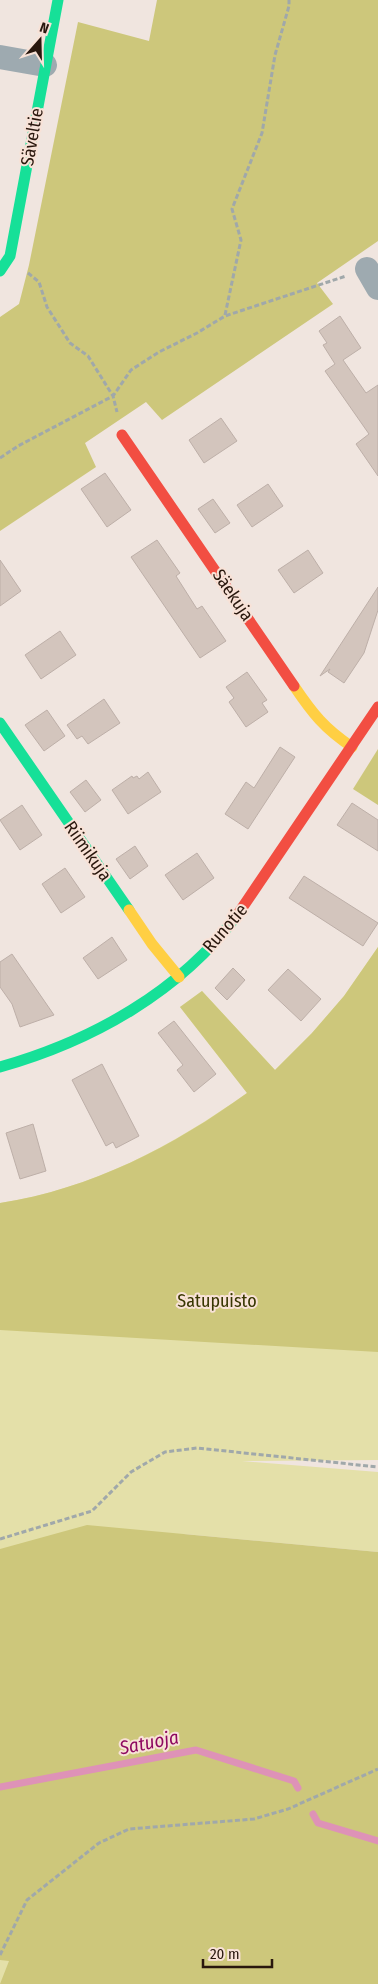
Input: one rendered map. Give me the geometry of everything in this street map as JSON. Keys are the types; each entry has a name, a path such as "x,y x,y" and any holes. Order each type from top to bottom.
{"street":[{"name":"Säveltie","path":"0,271 10,256 58,0"},
{"path":"0,57 45,65"},
{"name":"Säekuja","path":"122,435 212,564 314,716 352,747"},
{"name":"Runotie","path":"0,1067 45,1054 114,1023 144,1004 179,977 223,933 237,916 378,707"},
{"name":"Riimikuja","path":"0,723 152,944 179,977"}],"path":[{"path":"225,316 241,240 232,209 262,133 275,55 289,0"},
{"path":"23,269 39,282 47,307 70,343 88,356 113,396 122,435"},
{"path":"0,458 18,446 113,396 131,370 159,352 197,334 225,316 372,278"},
{"path":"0,1538 92,1511 131,1472 165,1452 196,1448 378,1467"},
{"path":"0,1955 27,1900 99,1843 129,1829 254,1819 288,1809 378,1769"}],"green space":[{"path":"157,0 378,0 378,241 317,283 333,304 162,420 146,402 85,443 96,467 0,531 0,317 19,304 29,265 78,22 149,41"},
{"path":"378,749 378,805 353,789"},
{"name":"Satupuisto","path":"378,947 378,1460 242,1461 378,1472 378,1552 184,1534 378,1984 0,1984 0,1203 67,1187 130,1163 190,1131 247,1093 180,1007 202,991 275,1070 312,1033 344,996"},
{"path":"378,947 378,1352 0,1330 0,1203 67,1187 130,1163 190,1131 247,1093 180,1007 202,991 275,1070 312,1033 344,996"},
{"path":"87,1525 378,1552 378,1984 0,1984 9,1961 0,1960 0,1549"}],"building":[{"path":"340,316 361,348 343,360 366,393 378,385 378,476 356,444 369,434 325,371 335,364 323,345 327,343 319,331"},
{"path":"221,418 237,441 204,463 189,440"},
{"path":"105,473 131,510 107,527 81,489"},
{"path":"268,484 283,506 252,527 237,505"},
{"path":"213,499 230,523 215,533 198,509"},
{"path":"157,540 180,573 176,576 197,609 202,606 226,641 200,658 131,557"},
{"path":"308,550 323,573 294,593 278,570"},
{"path":"0,560 21,591 0,606"},
{"path":"378,587 378,610 364,653 344,683 328,672 330,669 320,676"},
{"path":"60,631 76,655 41,679 25,655"},
{"path":"247,672 267,700 262,703 268,712 246,727 229,702 234,698 226,687"},
{"path":"104,699 120,723 88,744 82,736 77,739 67,725"},
{"path":"47,710 65,736 44,751 25,725"},
{"path":"280,747 295,757 248,829 225,814 246,782 254,788"},
{"path":"148,772 161,792 128,814 112,790 132,776 133,778 137,776 139,779"},
{"path":"86,780 101,800 85,812 70,792"},
{"path":"352,803 378,820 378,851 337,825"},
{"path":"22,805 42,835 20,850 0,820"},
{"path":"135,846 148,866 130,879 116,859"},
{"path":"197,853 214,878 183,900 165,875"},
{"path":"65,868 85,897 61,913 42,884"},
{"path":"304,876 378,923 363,946 289,898"},
{"path":"112,937 127,960 98,979 83,958"},
{"path":"12,954 54,1015 20,1027 12,1004 0,987 0,962"},
{"path":"233,968 245,980 227,1000 215,988"},
{"path":"288,969 321,999 301,1021 268,990"},
{"path":"174,1021 216,1074 194,1092 177,1070 183,1065 158,1033"},
{"path":"102,1064 139,1136 116,1148 113,1142 106,1146 72,1080"},
{"path":"33,1124 46,1171 20,1179 6,1133"}],"waterway":[{"name":"Satuoja","path":"0,1787 196,1750 294,1781 298,1788"},
{"name":"Satuoja","path":"313,1814 318,1823 378,1841"}],"traffic: fast":[{"path":"0,271 10,256 58,0"},
{"path":"0,723 129,910"},
{"path":"0,1067 68,1043 132,1010 189,967 215,942 238,914"}],"traffic: slow":[{"path":"294,686 320,720 352,747"},
{"path":"129,910 152,944 179,977"}],"traffic: jam":[{"path":"122,435 294,686"},
{"path":"238,914 378,707"}]}
